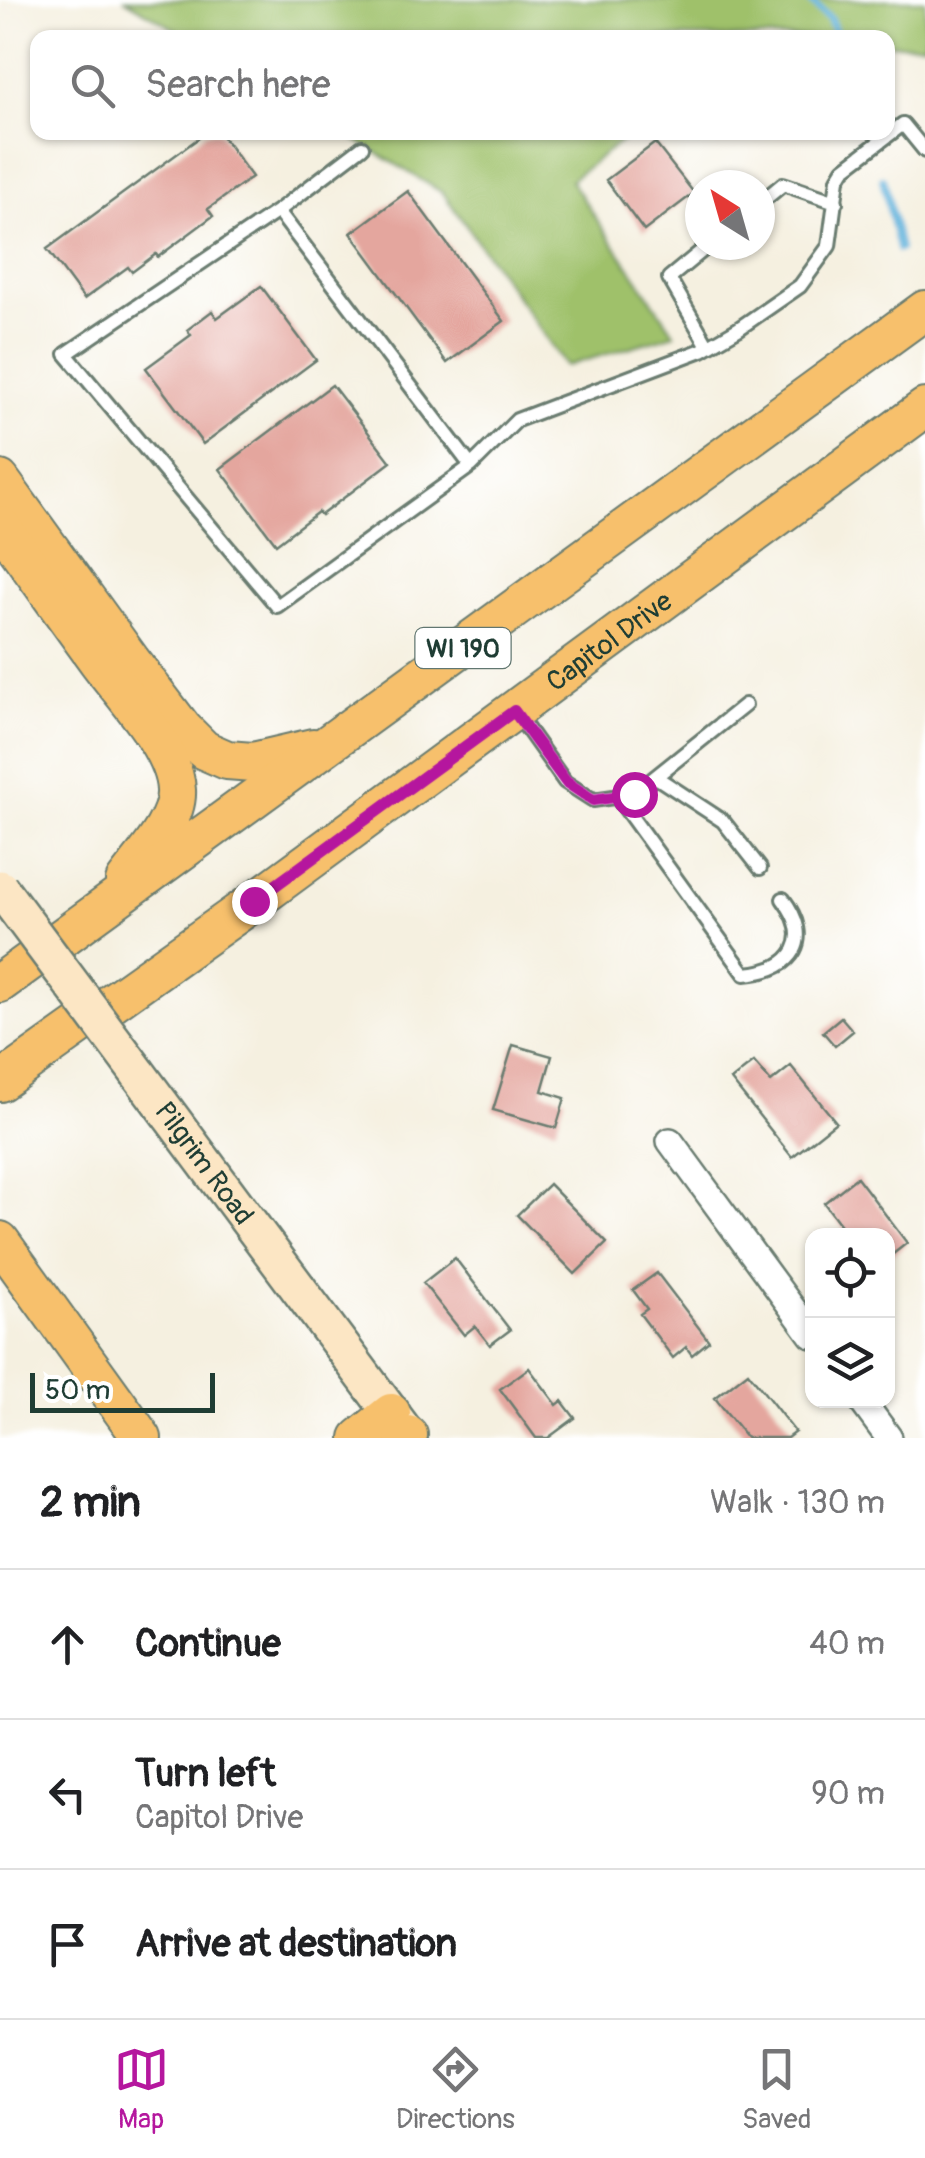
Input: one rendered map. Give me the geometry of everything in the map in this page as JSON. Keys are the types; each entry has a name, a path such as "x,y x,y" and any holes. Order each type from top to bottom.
{"main road":[{"name":"WI 190","path":"0,983 925,310"},
{"name":"Capitol Drive","path":"4,1082 925,408"},
{"path":"0,480 142,674 204,750 227,760 253,762 334,742"},
{"path":"0,525 164,751 173,773 176,792 169,819 109,906"},
{"name":"Pilgrim Road","path":"0,888 403,1431"},
{"path":"0,1241 142,1438"},
{"path":"0,1282 116,1438"},
{"path":"360,1438 403,1431"}],"street":[{"path":"670,1141 805,1324"},
{"path":"867,1408 889,1438"}],"lane":[{"path":"895,130 903,124 925,151"},
{"path":"362,147 278,211 66,354 276,606 471,466 517,420 708,346 807,278 828,246 838,179 844,169 882,140"},
{"path":"775,191 783,184 836,202"},
{"path":"278,211 471,466"},
{"path":"691,260 669,278 708,346"},
{"path":"514,711 566,782 593,800 634,794 745,705"},
{"path":"656,777 723,821 760,868"},
{"path":"617,797 745,974 768,972 790,958 800,933 795,914 783,898"}],"green space":[{"path":"126,0 925,0 925,44 895,44 895,30 176,30"},
{"path":"356,140 623,140 570,180 675,334 566,366 443,193"}],"building":[{"path":"196,140 225,140 252,177 208,209 213,216 158,257 156,254 132,272 128,267 84,299 47,249"},
{"path":"655,143 685,181 685,200 644,231 606,180"},
{"path":"408,191 504,321 447,363 351,233"},
{"path":"261,286 316,360 203,444 146,368 191,335 187,330 212,311 217,318"},
{"path":"332,385 391,462 276,544 220,469"},
{"path":"841,1017 853,1031 835,1046 823,1032"},
{"path":"513,1045 552,1056 542,1091 565,1098 556,1128 493,1110"},
{"path":"754,1062 771,1082 791,1066 836,1122 792,1157 731,1080"},
{"path":"857,1177 907,1243 895,1252 895,1228 843,1228 824,1203"},
{"path":"549,1184 607,1243 575,1274 517,1215"},
{"path":"455,1258 510,1330 490,1345 475,1326 464,1335 423,1283"},
{"path":"657,1273 709,1341 692,1355 686,1347 673,1358 640,1314 647,1309 633,1290"},
{"path":"529,1368 557,1405 562,1401 575,1418 548,1438 536,1438 500,1389"},
{"path":"748,1372 795,1432 787,1438 747,1438 715,1398"}],"waterway":[{"path":"809,0 830,19 834,30"},
{"path":"883,179 899,249"}],"route":[{"path":"254,901 514,711 566,782 593,800 634,794"}]}
